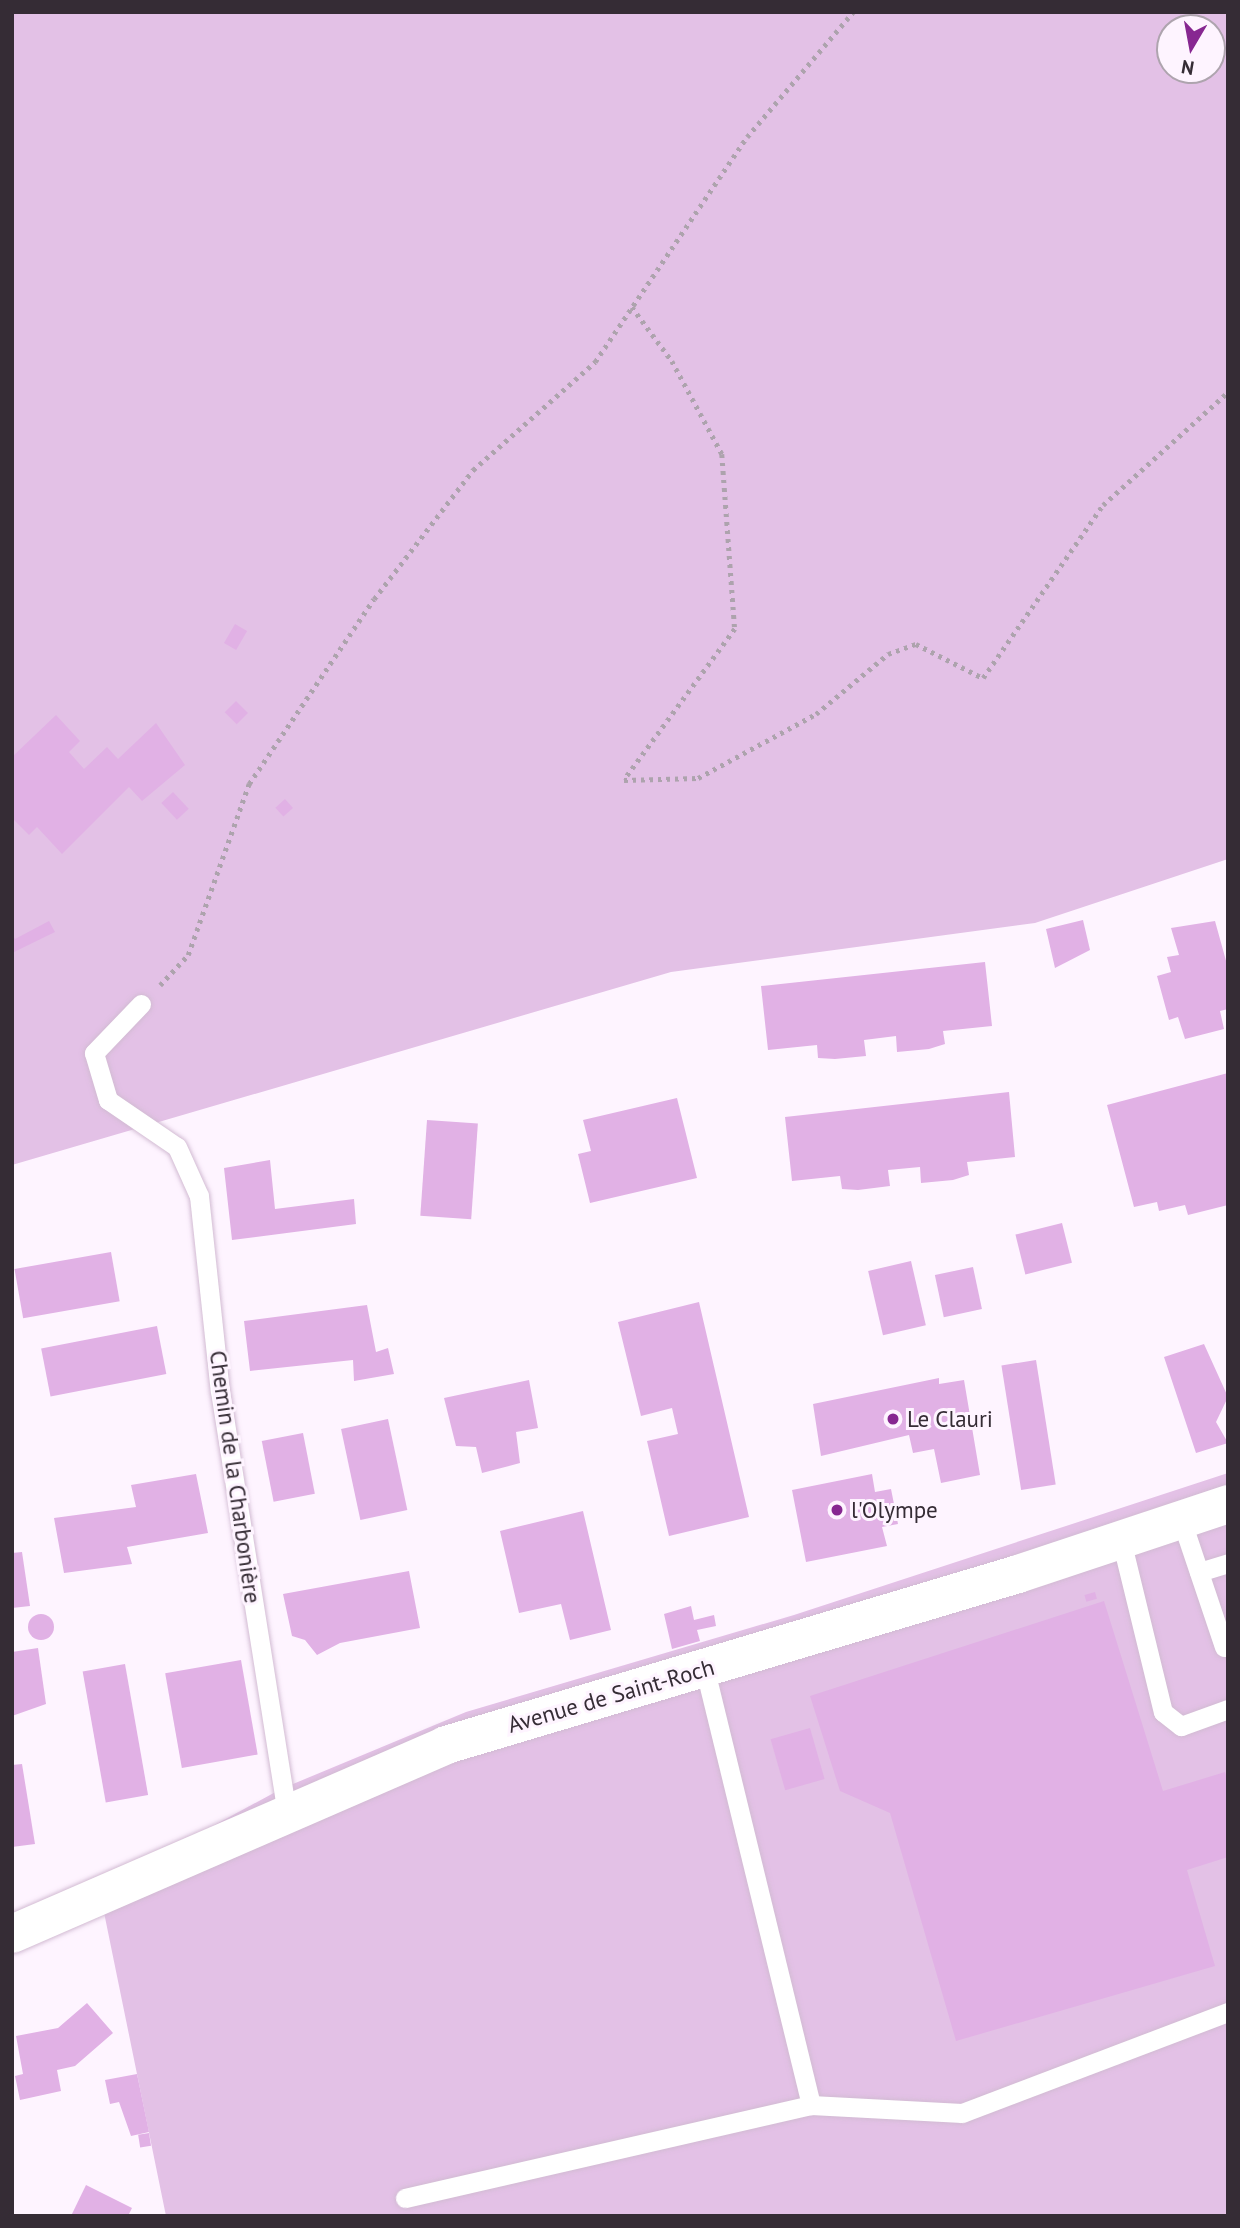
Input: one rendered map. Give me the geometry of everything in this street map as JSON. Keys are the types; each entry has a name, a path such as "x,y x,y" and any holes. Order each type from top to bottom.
{"street":[{"name":"Avenue de Saint-Roch","path":"12,1934 286,1809 446,1745 705,1670 1228,1504"}],"lane":[{"name":"Chemin de la Charbonière","path":"141,1004 94,1053 108,1100 177,1147 199,1196 220,1391 286,1809"},
{"path":"1181,1519 1224,1647"},
{"path":"1121,1540 1163,1712 1181,1726 1228,1709"},
{"path":"1199,1572 1228,1563"},
{"path":"705,1670 811,2105"},
{"path":"405,2198 811,2105 962,2113 1228,2012"}],"path":[{"path":"141,1004 188,955 249,783 374,599 472,470 595,362 747,137 853,12"},
{"path":"632,307 672,361 722,454 735,629 624,780 698,778 816,714 888,654 916,644 983,678 1103,505 1228,393"}],"shaded area":[{"path":"12,12 1228,12 1228,859 1035,923 671,972 12,1165"},
{"path":"1228,1473 1228,2216 166,2216 99,1888 281,1789 466,1712 794,1615"}],"building":[{"path":"235,624 247,631 236,650 224,643"},
{"path":"236,701 248,713 237,724 225,712"},
{"path":"56,715 80,741 69,752 84,769 107,747 118,759 156,723 185,765 142,801 129,787 62,854 37,827 29,835 12,818 12,757"},
{"path":"173,792 189,809 177,820 161,803"},
{"path":"285,799 293,808 283,817 275,808"},
{"path":"1083,920 1090,950 1055,968 1046,929"},
{"path":"49,921 55,932 12,953 12,934 15,939"},
{"path":"1215,921 1228,968 1228,1009 1220,1011 1224,1029 1185,1039 1178,1017 1169,1020 1157,976 1171,972 1167,957 1179,955 1171,928"},
{"path":"985,962 992,1026 943,1031 945,1044 929,1049 897,1052 896,1036 864,1040 866,1056 818,1058 817,1045 768,1050 761,986"},
{"path":"1228,1073 1228,1205 1188,1215 1185,1205 1159,1211 1157,1202 1134,1207 1107,1105"},
{"path":"1009,1092 1015,1157 967,1162 969,1175 953,1180 921,1183 920,1167 888,1170 890,1186 858,1190 842,1189 840,1176 792,1181 785,1117"},
{"path":"677,1098 697,1178 590,1203 578,1154 591,1151 583,1120"},
{"path":"427,1120 478,1124 471,1219 420,1216"},
{"path":"270,1160 275,1209 354,1199 356,1224 232,1240 224,1168"},
{"path":"1062,1223 1072,1263 1025,1274 1015,1235"},
{"path":"111,1252 120,1301 23,1318 14,1269"},
{"path":"911,1261 926,1325 883,1335 868,1271"},
{"path":"973,1267 982,1309 944,1317 935,1275"},
{"path":"699,1302 749,1517 669,1536 647,1441 678,1434 672,1408 641,1416 618,1322"},
{"path":"367,1305 376,1352 388,1348 394,1374 354,1381 353,1360 250,1371 244,1321"},
{"path":"157,1326 166,1374 51,1397 41,1349"},
{"path":"1204,1344 1228,1397 1216,1422 1228,1443 1196,1453 1164,1357"},
{"path":"1036,1360 1056,1484 1021,1490 1001,1365"},
{"name":"Le Clauri","path":"939,1378 939,1384 964,1380 980,1475 941,1483 934,1449 913,1453 909,1435 821,1456 813,1404"},
{"path":"529,1380 538,1428 516,1432 520,1463 482,1473 476,1447 456,1446 444,1398"},
{"path":"388,1419 407,1510 360,1520 341,1429"},
{"path":"303,1433 315,1494 274,1502 262,1441"},
{"path":"196,1474 208,1533 127,1547 132,1564 64,1573 54,1518 136,1507 131,1485"},
{"name":"l'Olympe","path":"872,1474 875,1492 891,1489 898,1524 882,1527 887,1546 806,1562 792,1490"},
{"path":"583,1511 611,1630 570,1640 561,1604 519,1613 500,1531"},
{"path":"22,1552 30,1606 12,1608 12,1553"},
{"path":"409,1571 420,1628 340,1643 317,1655 305,1640 292,1636 283,1594"},
{"path":"1095,1592 1097,1599 1086,1602 1084,1595"},
{"path":"1104,1601 1163,1791 1225,1772 1228,1782 1228,1857 1187,1870 1215,1966 956,2041 890,1813 840,1791 810,1696"},
{"path":"691,1606 694,1620 714,1615 716,1626 697,1630 700,1641 672,1649 664,1614"},
{"path":"41,1614 50,1618 54,1627 50,1636 41,1640 32,1636 28,1627 32,1618"},
{"path":"38,1648 46,1704 12,1716 12,1652"},
{"path":"241,1660 258,1755 182,1768 165,1673"},
{"path":"125,1664 148,1795 106,1802 83,1671"},
{"path":"810,1728 825,1779 785,1790 771,1739"},
{"path":"22,1764 35,1844 12,1847 12,1765"},
{"path":"87,2003 113,2033 75,2066 57,2070 61,2091 20,2100 15,2076 23,2074 16,2036 58,2028"},
{"path":"137,2074 149,2132 131,2136 119,2102 110,2104 105,2080"},
{"path":"149,2133 151,2146 140,2148 138,2135"},
{"path":"86,2185 132,2208 128,2216 71,2216"}],"place":[{"name":"Le Clauri","path":"893,1419"},
{"name":"l'Olympe","path":"837,1510"}]}
